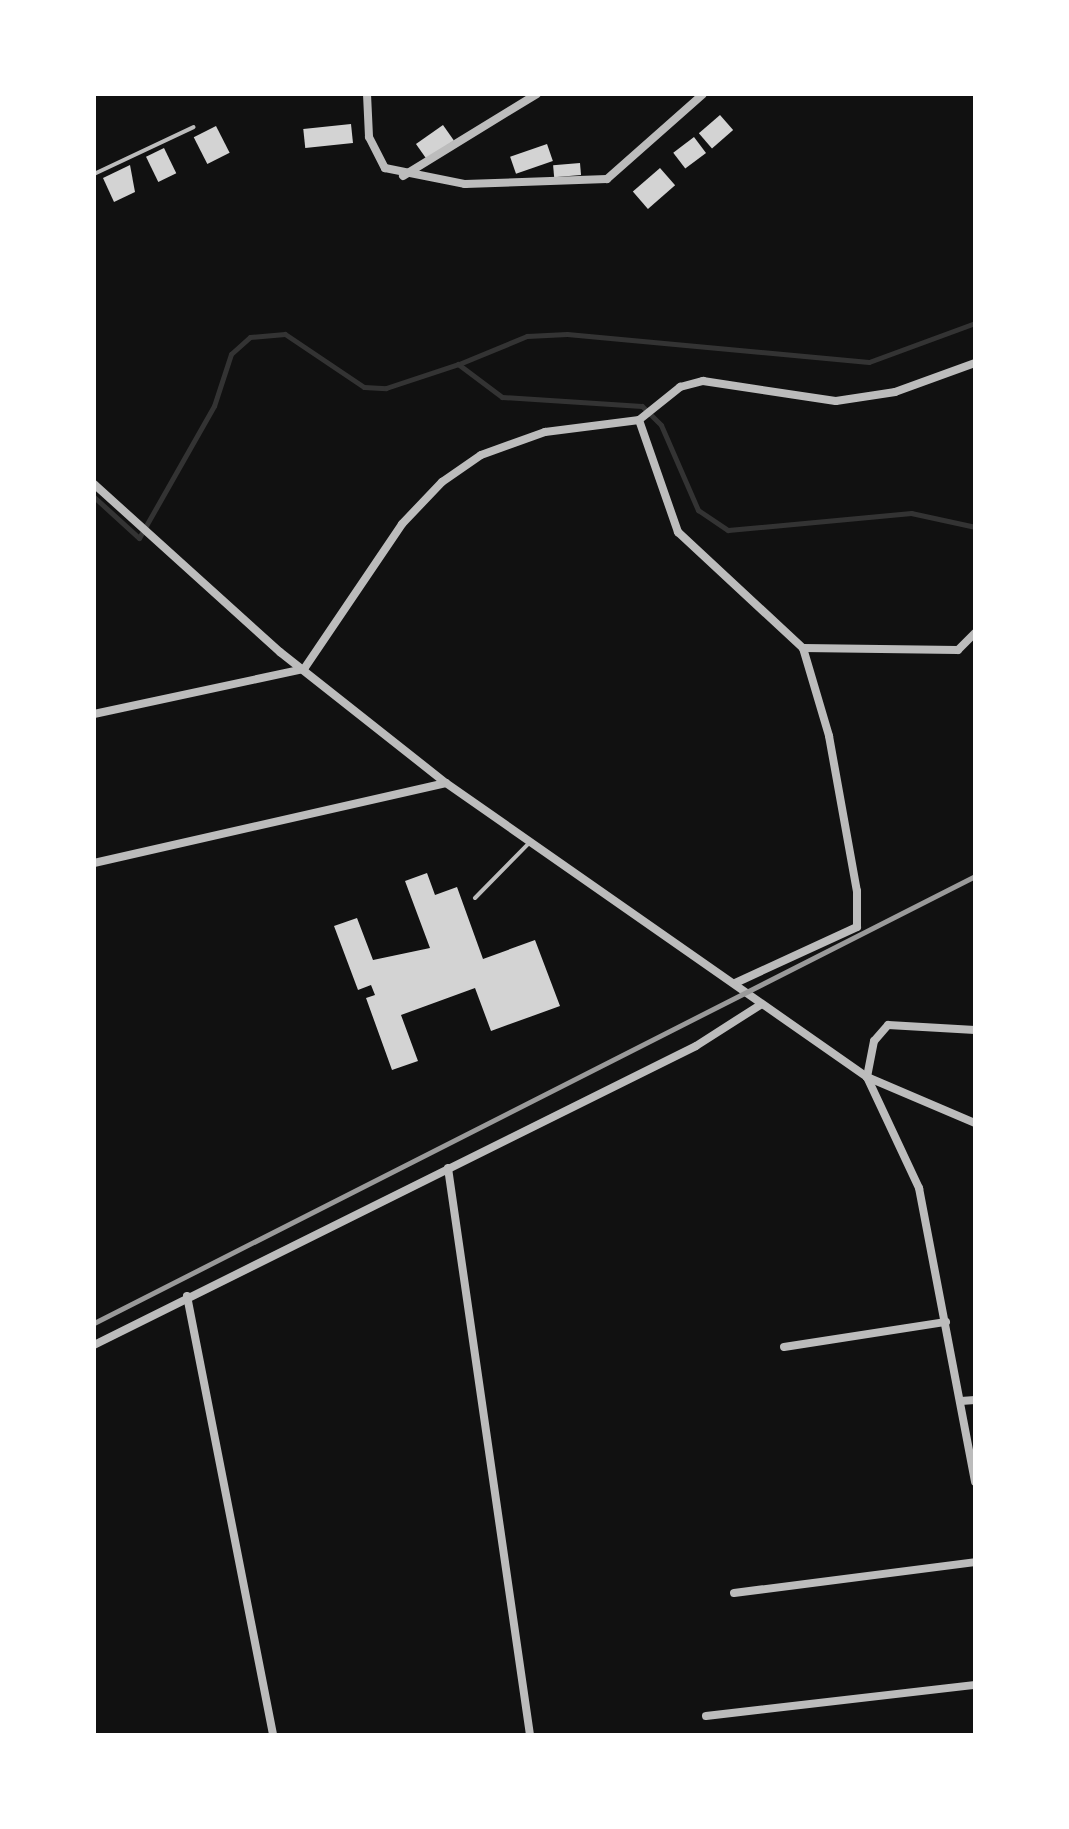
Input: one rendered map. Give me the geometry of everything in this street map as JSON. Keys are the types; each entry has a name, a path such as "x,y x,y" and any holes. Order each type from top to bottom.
{"street":[{"path":"367,94 373,152 402,176 465,184 607,179 703,94"},
{"path":"402,176 537,94"},
{"path":"94,714 304,669 402,524 442,482 481,455 545,432 639,420 656,405 703,381 836,401 895,392 975,363"},
{"path":"639,420 678,532 803,648 829,736 857,927 735,983"},
{"path":"94,484 304,669 446,783 867,1077 975,1123"},
{"path":"803,648 958,650 975,633"},
{"path":"94,863 446,783"},
{"path":"94,1345 187,1296 696,1046 760,1005"},
{"path":"975,1030 888,1025 874,1041 867,1077 919,1188 975,1482"},
{"path":"448,1168 530,1735"},
{"path":"187,1296 273,1735"},
{"path":"784,1347 946,1322"},
{"path":"961,1401 975,1400"},
{"path":"734,1593 975,1562"},
{"path":"706,1716 975,1685"}],"lane":[{"path":"94,174 194,127"},
{"path":"475,898 530,841"}],"building":[{"path":"720,115 733,130 712,148 699,133"},
{"path":"351,124 353,143 305,148 303,129"},
{"path":"443,125 454,141 427,159 416,144"},
{"path":"216,126 230,153 207,164 194,137"},
{"path":"694,137 706,153 685,169 673,153"},
{"path":"547,144 553,161 516,174 510,157"},
{"path":"164,148 176,173 158,182 146,157"},
{"path":"580,163 581,175 554,177 553,165"},
{"path":"130,165 135,192 114,202 103,178"},
{"path":"660,168 675,185 648,209 633,192"},
{"path":"427,873 435,895 457,887 483,959 535,940 560,1006 491,1031 475,988 401,1015 418,1061 392,1070 366,998 375,995 371,985 358,990 334,926 357,918 373,960 430,948 405,881"}],"waterway":[{"path":"459,364 527,336 567,334 869,362 975,323"},
{"path":"94,497 139,538 214,406 231,354 250,337 285,334 364,387 386,388 458,364 502,397 642,406 661,425 698,510 728,530 911,513 975,527"}],"railway":[{"path":"94,1323 975,876"}]}
